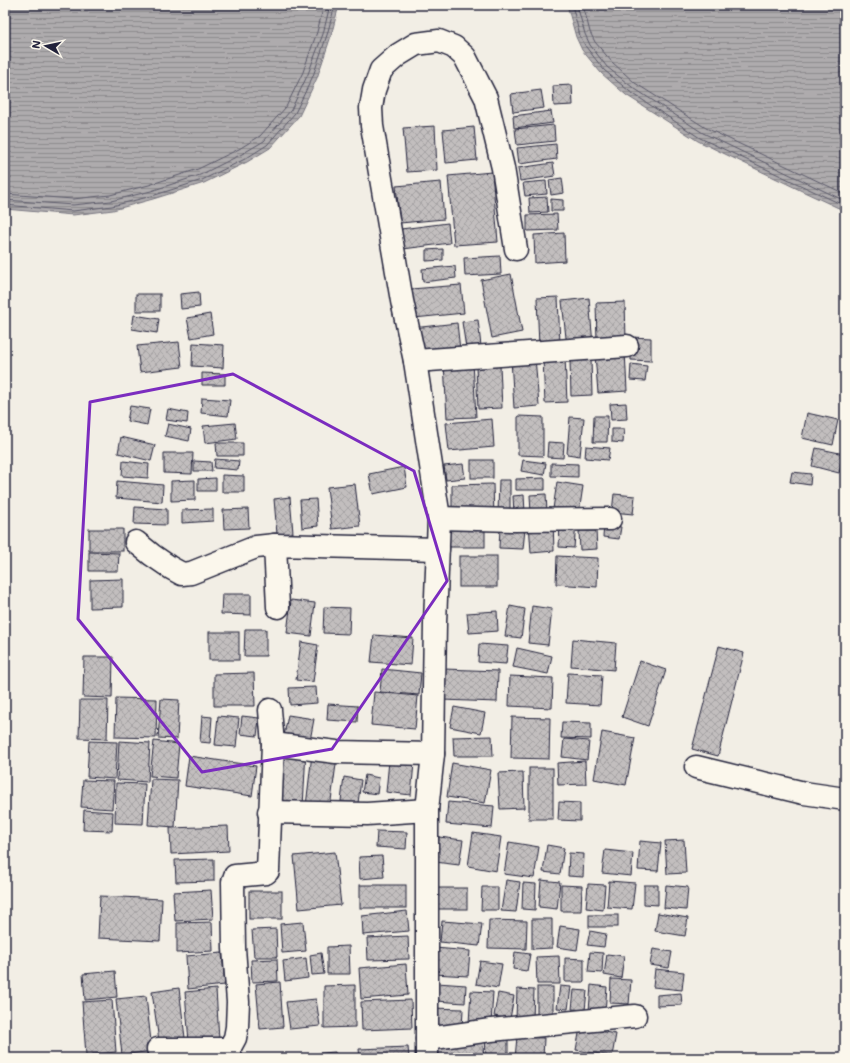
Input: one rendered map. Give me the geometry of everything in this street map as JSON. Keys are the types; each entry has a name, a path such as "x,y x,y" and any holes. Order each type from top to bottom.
{"street":[{"path":"516,249 503,168 486,98 464,57 454,47 438,41 416,44 398,55 381,70 374,90 371,108 372,126 402,301 415,361 439,518 433,754 427,810 427,1048 491,1030 635,1016"},
{"path":"415,361 627,346"},
{"path":"439,518 514,520 610,519"},
{"path":"136,542 182,574 191,573 256,547 276,544 438,549"},
{"path":"276,544 278,607"},
{"path":"158,1049 230,1053 235,1038 238,1002 234,948 233,882 235,876 266,873 268,871 269,812 273,744 270,710"},
{"path":"273,744 336,752 433,754"},
{"path":"696,767 804,793 845,799"},
{"path":"269,812 367,814 427,810"}],"highlighted area":[{"path":"233,374 414,471 447,581 332,749 202,772 78,619 90,402"}],"water":[{"path":"5,5 339,5 331,36 317,78 299,116 270,148 247,162 204,183 113,210 73,215 5,209"},
{"path":"567,5 845,5 845,211 698,141 626,95 601,73 582,50 576,37"}],"building":[{"path":"572,85 573,105 554,106 553,86"},
{"path":"541,90 544,108 513,112 511,94"},
{"path":"551,111 553,123 514,128 513,116"},
{"path":"554,125 555,141 517,145 515,129"},
{"path":"435,126 437,170 407,172 403,128"},
{"path":"474,127 477,160 446,163 443,130"},
{"path":"556,144 557,159 519,164 517,148"},
{"path":"553,163 555,176 520,181 518,168"},
{"path":"492,172 498,242 454,245 448,176"},
{"path":"562,178 564,193 551,195 549,180"},
{"path":"546,181 547,194 525,196 523,183"},
{"path":"441,182 444,219 400,223 396,186"},
{"path":"547,197 548,212 530,213 529,198"},
{"path":"551,199 563,200 563,211 551,211"},
{"path":"557,214 558,230 527,231 527,215"},
{"path":"448,223 450,243 403,249 401,229"},
{"path":"564,233 565,261 535,263 534,235"},
{"path":"443,249 443,260 426,261 426,250"},
{"path":"500,256 501,274 465,276 464,258"},
{"path":"455,266 456,278 423,282 422,269"},
{"path":"511,274 522,332 492,338 481,280"},
{"path":"461,285 464,313 414,318 411,289"},
{"path":"199,292 200,307 181,309 180,294"},
{"path":"136,294 160,294 160,311 136,311"},
{"path":"558,297 560,344 539,346 537,298"},
{"path":"589,298 593,345 567,347 562,301"},
{"path":"625,302 626,340 597,341 596,303"},
{"path":"210,314 213,334 191,338 187,318"},
{"path":"134,315 159,319 157,333 132,329"},
{"path":"478,320 481,346 466,348 462,322"},
{"path":"457,323 460,350 417,355 413,328"},
{"path":"631,337 651,338 651,361 631,360"},
{"path":"179,342 182,367 140,372 137,346"},
{"path":"193,343 224,345 223,368 192,366"},
{"path":"625,351 627,391 598,393 595,354"},
{"path":"535,357 539,406 514,408 511,359"},
{"path":"565,357 567,402 545,403 543,359"},
{"path":"591,359 592,395 571,396 570,360"},
{"path":"473,362 476,417 447,418 444,363"},
{"path":"631,364 647,366 645,381 630,380"},
{"path":"500,366 502,408 478,409 476,367"},
{"path":"202,373 225,374 225,385 202,385"},
{"path":"202,398 230,400 228,416 201,413"},
{"path":"626,403 627,419 611,420 610,404"},
{"path":"130,406 150,409 147,425 127,421"},
{"path":"168,409 188,413 187,423 166,420"},
{"path":"807,413 838,420 833,445 802,438"},
{"path":"518,416 543,417 543,456 518,455"},
{"path":"594,416 608,416 607,442 593,442"},
{"path":"570,417 584,418 580,456 567,454"},
{"path":"492,419 494,447 449,451 446,423"},
{"path":"235,423 237,439 205,443 203,426"},
{"path":"168,424 191,429 189,441 165,436"},
{"path":"612,429 624,429 623,443 612,442"},
{"path":"121,437 155,445 151,461 118,453"},
{"path":"548,442 564,443 563,458 547,457"},
{"path":"216,443 243,443 243,456 217,456"},
{"path":"586,446 610,448 608,460 585,458"},
{"path":"816,448 844,454 839,473 812,466"},
{"path":"164,453 193,453 192,474 164,473"},
{"path":"215,459 239,461 238,470 214,468"},
{"path":"471,460 493,460 493,478 471,478"},
{"path":"523,460 546,463 544,475 521,471"},
{"path":"123,461 149,464 148,478 122,476"},
{"path":"194,461 211,462 212,471 194,471"},
{"path":"551,463 578,464 578,477 551,476"},
{"path":"463,464 465,478 446,480 444,466"},
{"path":"404,467 407,487 373,494 369,474"},
{"path":"792,472 811,474 810,485 790,482"},
{"path":"222,475 244,476 244,492 222,492"},
{"path":"216,478 216,491 198,491 198,479"},
{"path":"545,478 545,490 516,490 516,479"},
{"path":"195,480 195,500 171,501 171,481"},
{"path":"499,480 510,480 510,513 498,513"},
{"path":"117,481 163,485 162,502 116,498"},
{"path":"557,482 583,486 579,513 553,509"},
{"path":"355,484 360,526 332,529 327,487"},
{"path":"493,484 494,517 452,517 452,485"},
{"path":"546,494 547,512 531,513 530,495"},
{"path":"614,494 635,496 633,514 612,512"},
{"path":"524,495 525,513 514,513 513,496"},
{"path":"290,497 293,533 277,534 274,499"},
{"path":"316,499 318,526 302,528 300,500"},
{"path":"135,507 167,509 167,525 134,524"},
{"path":"213,509 213,521 182,523 182,510"},
{"path":"248,509 249,528 224,529 223,510"},
{"path":"553,521 554,551 531,553 529,522"},
{"path":"560,521 576,522 574,548 559,547"},
{"path":"445,523 485,523 485,547 445,547"},
{"path":"604,525 621,527 619,539 603,537"},
{"path":"500,528 525,529 523,549 499,548"},
{"path":"89,529 123,529 123,551 89,551"},
{"path":"579,531 596,531 597,549 580,550"},
{"path":"89,552 119,553 118,571 89,571"},
{"path":"459,556 497,556 497,587 459,587"},
{"path":"557,556 598,558 597,587 556,584"},
{"path":"123,579 123,607 90,608 90,580"},
{"path":"222,594 251,594 251,615 221,614"},
{"path":"291,600 315,603 311,636 287,633"},
{"path":"510,606 525,609 521,638 505,636"},
{"path":"532,606 552,609 548,645 528,643"},
{"path":"324,607 350,608 349,634 323,633"},
{"path":"497,611 498,631 469,633 467,613"},
{"path":"245,629 266,629 266,656 244,656"},
{"path":"209,632 239,632 239,660 209,660"},
{"path":"374,635 413,638 411,665 371,662"},
{"path":"573,639 616,643 614,670 571,666"},
{"path":"301,642 318,645 313,682 296,680"},
{"path":"479,644 508,646 506,664 478,662"},
{"path":"719,646 744,653 718,756 692,749"},
{"path":"517,648 552,656 548,674 513,667"},
{"path":"84,657 113,657 112,698 83,697"},
{"path":"640,661 666,670 648,726 622,717"},
{"path":"382,669 421,673 419,695 380,692"},
{"path":"444,669 498,671 497,702 442,700"},
{"path":"254,673 255,706 214,706 214,674"},
{"path":"568,673 602,675 600,705 566,703"},
{"path":"510,676 553,678 552,708 509,706"},
{"path":"316,687 317,703 290,705 289,688"},
{"path":"374,692 418,696 415,729 371,725"},
{"path":"116,698 157,699 156,738 115,737"},
{"path":"161,699 179,700 177,739 158,738"},
{"path":"80,700 108,700 107,739 79,738"},
{"path":"328,704 358,706 357,722 327,720"},
{"path":"454,707 485,713 481,733 450,727"},
{"path":"288,715 314,719 309,746 283,741"},
{"path":"202,716 212,717 210,743 200,742"},
{"path":"218,716 239,718 236,747 215,745"},
{"path":"242,716 259,718 257,736 240,734"},
{"path":"512,717 550,718 549,759 511,758"},
{"path":"562,722 591,723 591,739 561,738"},
{"path":"602,732 635,738 626,785 594,779"},
{"path":"492,736 493,756 454,756 453,737"},
{"path":"564,739 589,741 587,760 562,757"},
{"path":"89,741 117,742 115,779 87,777"},
{"path":"119,741 150,743 148,782 117,780"},
{"path":"154,741 179,744 176,778 150,776"},
{"path":"281,750 306,751 303,807 278,806"},
{"path":"312,754 337,757 330,808 306,806"},
{"path":"189,756 256,766 252,796 185,786"},
{"path":"389,761 414,763 411,795 386,792"},
{"path":"585,761 586,784 558,785 557,763"},
{"path":"452,763 491,770 485,803 447,797"},
{"path":"529,768 553,768 553,819 529,819"},
{"path":"523,772 524,808 500,809 498,773"},
{"path":"365,775 379,778 377,794 362,792"},
{"path":"344,777 361,780 358,803 341,801"},
{"path":"151,779 178,780 175,827 148,825"},
{"path":"83,780 114,781 112,809 81,807"},
{"path":"116,783 145,784 143,824 115,823"},
{"path":"448,802 494,806 492,828 446,824"},
{"path":"559,802 580,803 580,821 558,820"},
{"path":"84,810 113,812 112,831 83,830"},
{"path":"228,826 229,851 171,854 170,828"},
{"path":"377,831 407,832 406,849 376,847"},
{"path":"473,833 501,837 496,871 468,866"},
{"path":"439,837 463,840 459,865 435,862"},
{"path":"684,840 686,873 667,874 665,841"},
{"path":"640,841 661,843 658,871 638,870"},
{"path":"509,842 539,847 534,878 504,874"},
{"path":"547,845 564,848 560,874 543,872"},
{"path":"605,850 633,853 631,876 602,873"},
{"path":"335,852 341,905 299,909 294,856"},
{"path":"569,853 584,854 583,877 568,876"},
{"path":"382,856 384,877 360,879 359,857"},
{"path":"214,859 214,881 176,882 175,860"},
{"path":"506,880 520,882 516,912 501,911"},
{"path":"541,880 560,882 557,909 539,907"},
{"path":"609,881 635,883 632,909 607,907"},
{"path":"523,883 536,884 535,910 522,909"},
{"path":"588,884 605,885 603,910 586,908"},
{"path":"360,885 406,885 406,908 360,908"},
{"path":"561,885 582,886 581,911 561,911"},
{"path":"644,885 658,885 658,905 644,904"},
{"path":"666,885 688,887 686,910 664,908"},
{"path":"482,887 498,887 498,910 481,910"},
{"path":"438,888 467,888 467,909 438,909"},
{"path":"211,890 213,919 175,921 173,892"},
{"path":"249,891 282,891 282,919 249,919"},
{"path":"100,896 162,899 160,941 98,938"},
{"path":"407,911 409,931 363,935 362,916"},
{"path":"658,913 688,918 685,936 655,931"},
{"path":"589,915 618,915 618,927 589,927"},
{"path":"532,919 552,919 552,948 532,949"},
{"path":"489,920 527,921 526,949 488,948"},
{"path":"442,921 482,924 479,946 440,942"},
{"path":"212,922 213,951 177,953 177,923"},
{"path":"303,922 306,951 282,953 280,924"},
{"path":"560,926 580,929 577,950 557,947"},
{"path":"276,929 277,957 254,957 252,930"},
{"path":"590,931 606,934 604,947 587,945"},
{"path":"408,936 409,959 368,960 367,938"},
{"path":"349,946 350,974 327,974 327,947"},
{"path":"435,948 470,951 468,976 434,974"},
{"path":"653,949 672,952 669,968 650,965"},
{"path":"515,952 530,954 527,971 513,969"},
{"path":"590,952 603,953 602,973 588,972"},
{"path":"222,953 225,985 188,989 186,956"},
{"path":"321,953 324,974 312,975 310,955"},
{"path":"607,954 624,956 621,978 604,975"},
{"path":"559,956 560,984 537,984 536,957"},
{"path":"306,958 308,978 285,981 283,961"},
{"path":"565,958 584,959 584,982 565,982"},
{"path":"277,959 278,981 252,982 251,960"},
{"path":"480,961 502,964 498,988 476,984"},
{"path":"406,964 408,995 361,999 359,968"},
{"path":"655,969 684,972 682,990 653,987"},
{"path":"115,971 117,997 85,1000 83,974"},
{"path":"611,979 631,980 629,1004 610,1003"},
{"path":"280,982 283,1027 260,1029 256,984"},
{"path":"437,983 466,985 465,1003 435,1001"},
{"path":"355,985 355,1027 324,1028 324,986"},
{"path":"591,985 607,987 605,1012 589,1011"},
{"path":"560,986 571,987 568,1009 557,1008"},
{"path":"537,987 553,987 553,1014 537,1014"},
{"path":"179,988 185,1038 159,1041 152,992"},
{"path":"216,989 219,1040 189,1042 185,992"},
{"path":"517,989 534,990 533,1020 516,1019"},
{"path":"574,990 587,991 585,1010 572,1009"},
{"path":"471,991 493,992 491,1024 469,1023"},
{"path":"498,993 514,996 510,1019 494,1016"},
{"path":"681,993 682,1005 657,1006 657,995"},
{"path":"146,996 152,1051 122,1055 116,999"},
{"path":"316,999 320,1026 290,1029 286,1002"},
{"path":"112,1000 116,1052 86,1055 82,1002"},
{"path":"411,1000 412,1028 362,1030 361,1002"},
{"path":"432,1008 463,1009 462,1030 431,1029"},
{"path":"580,1028 616,1034 612,1056 576,1050"},
{"path":"508,1033 508,1058 486,1058 485,1034"},
{"path":"482,1036 484,1058 439,1058 438,1040"},
{"path":"517,1037 544,1038 543,1058 515,1058"},
{"path":"408,1047 409,1058 360,1058 359,1049"},
{"path":"335,1052 336,1058 300,1058 300,1055"}]}
